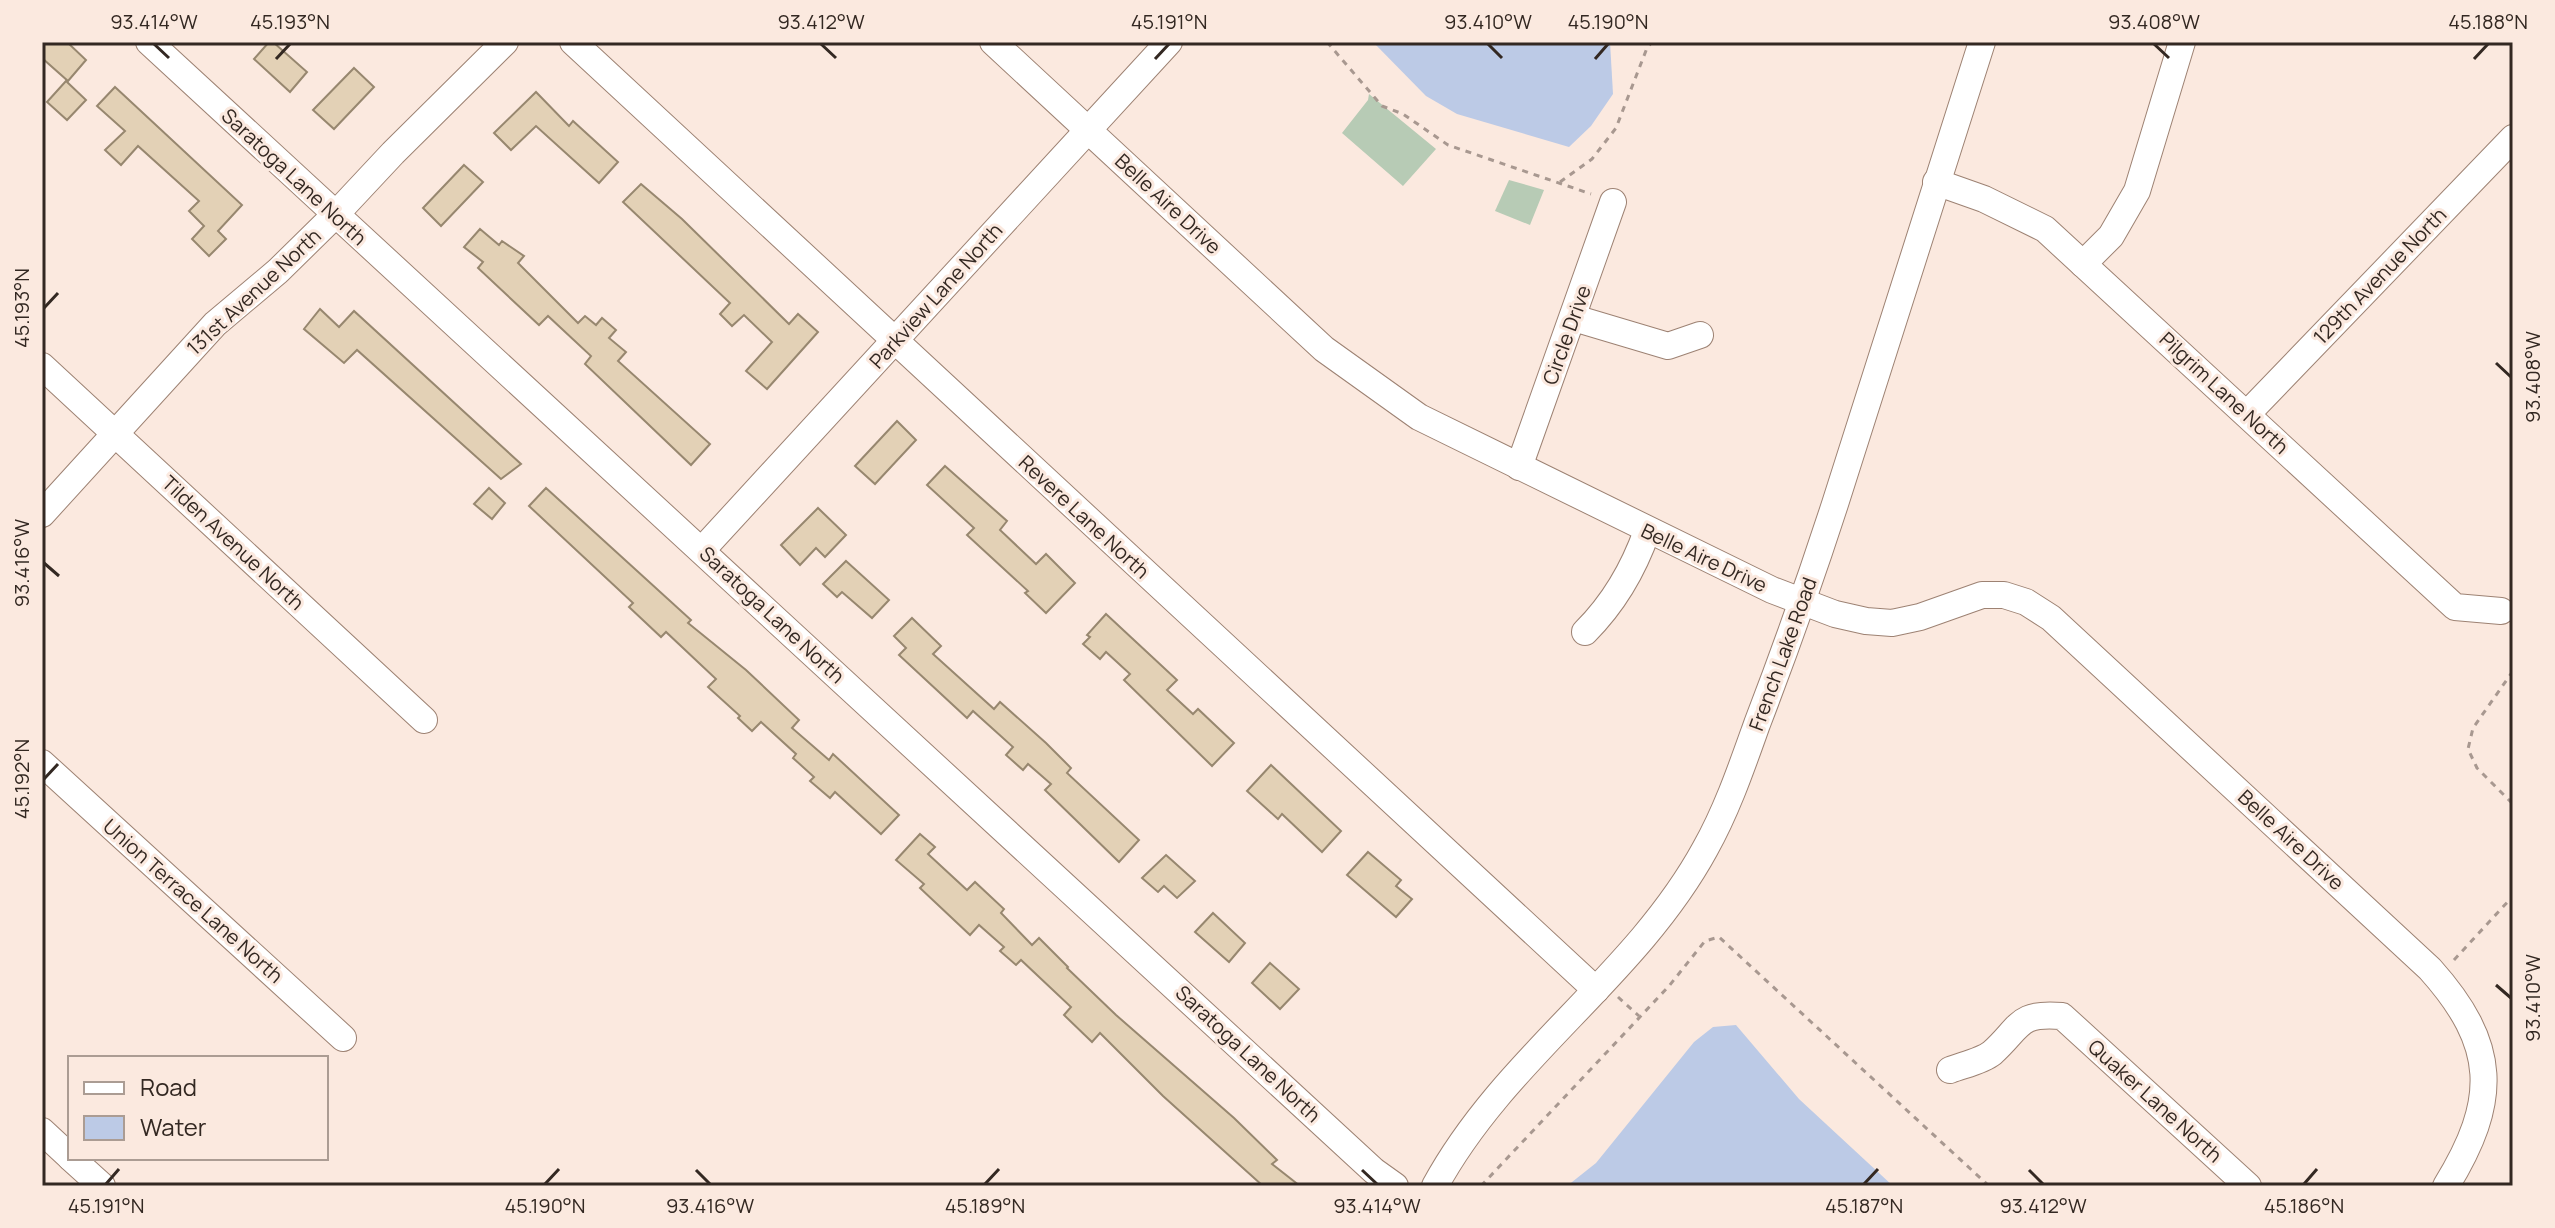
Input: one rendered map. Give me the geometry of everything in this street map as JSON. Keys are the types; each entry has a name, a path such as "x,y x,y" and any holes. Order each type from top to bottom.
{"street":[{"name":"Saratoga Lane North","path":"149,42 1363,1161 1395,1186"},
{"name":"131st Avenue North","path":"42,514 215,324 278,271 505,42"},
{"name":"Revere Lane North","path":"573,42 894,342 1600,987"},
{"name":"Belle Aire Drive","path":"993,42 1324,349 1419,417 1647,531 1803,603 1866,621 1892,623 1920,617 1982,595 2004,595 2039,609 2438,978 2456,999 2473,1028 2482,1063 2483,1097 2475,1132 2446,1186"},
{"name":"Parkview Lane North","path":"702,550 1169,42"},
{"name":"French Lake Road","path":"1435,1186 1471,1127 1669,908 1706,848 1733,788 1803,603 1982,42"},
{"path":"2083,264 2111,236 2137,191 2182,42"},
{"name":"129th Avenue North","path":"2247,414 2513,138"},
{"name":"Pilgrim Lane North","path":"1936,182 1984,199 2045,229 2455,607 2501,611"},
{"name":"Circle Drive","path":"1519,467 1613,202"},
{"path":"1574,318 1668,346 1700,335"},
{"name":"Tilden Avenue North","path":"42,366 424,720"},
{"path":"1585,632 1603,614 1638,556 1647,531"},
{"name":"Union Terrace Lane North","path":"42,763 343,1038"},
{"name":"Quaker Lane North","path":"1950,1070 1989,1055 2022,1020 2042,1014 2062,1016 2248,1186"},
{"path":"42,1131 68,1154"},
{"path":"74,1160 102,1186"}],"path":[{"path":"1327,42 1382,106 1403,114 1448,145 1613,202"},
{"path":"1560,182 1592,159 1616,128 1652,42"},
{"path":"2513,671 2473,728 2468,749 2477,768 2513,804"},
{"path":"2438,978 2513,896"},
{"path":"1481,1186 1669,986 1705,941 1719,937 1989,1186"},
{"path":"1600,987 1640,1016"}],"green space":[{"path":"1369,94 1436,149 1403,186 1342,133 1368,100"},
{"path":"1509,180 1544,190 1530,225 1495,211"}],"water":[{"path":"1373,42 1610,42 1613,94 1591,126 1569,147 1457,114 1426,96"},
{"path":"1736,1025 1799,1099 1893,1186 1567,1186 1596,1163 1694,1042 1713,1027"}],"building":[{"path":"42,42 67,42 86,60 68,81 42,58"},
{"path":"269,42 273,42 307,72 290,92 254,59"},
{"path":"354,68 374,87 334,129 313,110"},
{"path":"66,81 86,100 67,120 47,102"},
{"path":"115,87 242,205 218,231 226,239 209,256 192,239 204,226 189,211 199,201 138,146 121,165 105,150 125,131 97,106"},
{"path":"536,92 569,126 573,121 618,162 599,183 536,126 511,150 494,133"},
{"path":"464,165 483,182 441,226 423,208"},
{"path":"641,184 682,219 789,324 798,314 818,332 767,389 746,371 772,342 744,315 732,326 720,314 730,303 623,202"},
{"path":"480,229 499,245 502,241 524,256 518,263 578,323 585,316 596,325 602,318 616,330 609,338 626,352 618,361 710,444 691,465 585,364 591,356 548,316 539,325 478,268 483,262 464,247"},
{"path":"320,309 339,327 354,311 521,464 501,479 357,350 344,363 304,329"},
{"path":"897,421 916,440 875,484 855,466"},
{"path":"945,466 1007,521 1000,530 1036,564 1046,554 1075,583 1046,613 1025,593 1028,591 967,535 974,528 927,485"},
{"path":"489,488 505,503 492,519 474,504"},
{"path":"546,488 691,620 688,623 746,670 799,720 792,728 829,760 833,754 899,815 881,834 835,792 830,798 810,781 814,777 793,758 796,754 761,722 752,731 738,718 740,716 708,687 716,679 666,632 661,637 629,607 633,603 529,506"},
{"path":"818,508 846,535 825,557 816,548 800,565 781,545"},
{"path":"846,561 889,600 872,618 842,592 837,597 823,584"},
{"path":"1106,614 1177,680 1167,690 1193,714 1198,709 1234,743 1212,766 1124,680 1130,674 1106,652 1100,659 1083,644"},
{"path":"912,618 941,646 933,654 994,709 1000,702 1046,743 1071,768 1067,773 1139,840 1119,862 1045,790 1051,784 1028,764 1023,770 1006,755 1013,747 973,711 967,718 899,655 906,648 894,636"},
{"path":"1271,765 1341,831 1322,852 1282,814 1278,819 1247,791"},
{"path":"920,834 935,847 928,854 967,890 975,882 1004,909 1001,913 1032,945 1039,938 1116,1015 1234,1118 1277,1160 1272,1164 1300,1186 1263,1186 1163,1096 1100,1033 1092,1042 1064,1015 1071,1007 1021,960 1016,965 1000,951 1004,947 979,925 970,935 920,888 924,884 896,860"},
{"path":"1368,852 1401,880 1396,886 1412,899 1396,917 1347,875"},
{"path":"1166,855 1195,881 1177,898 1164,886 1158,892 1142,878"},
{"path":"1213,913 1245,943 1229,962 1195,932"},
{"path":"1270,963 1299,989 1280,1009 1252,983"}]}
